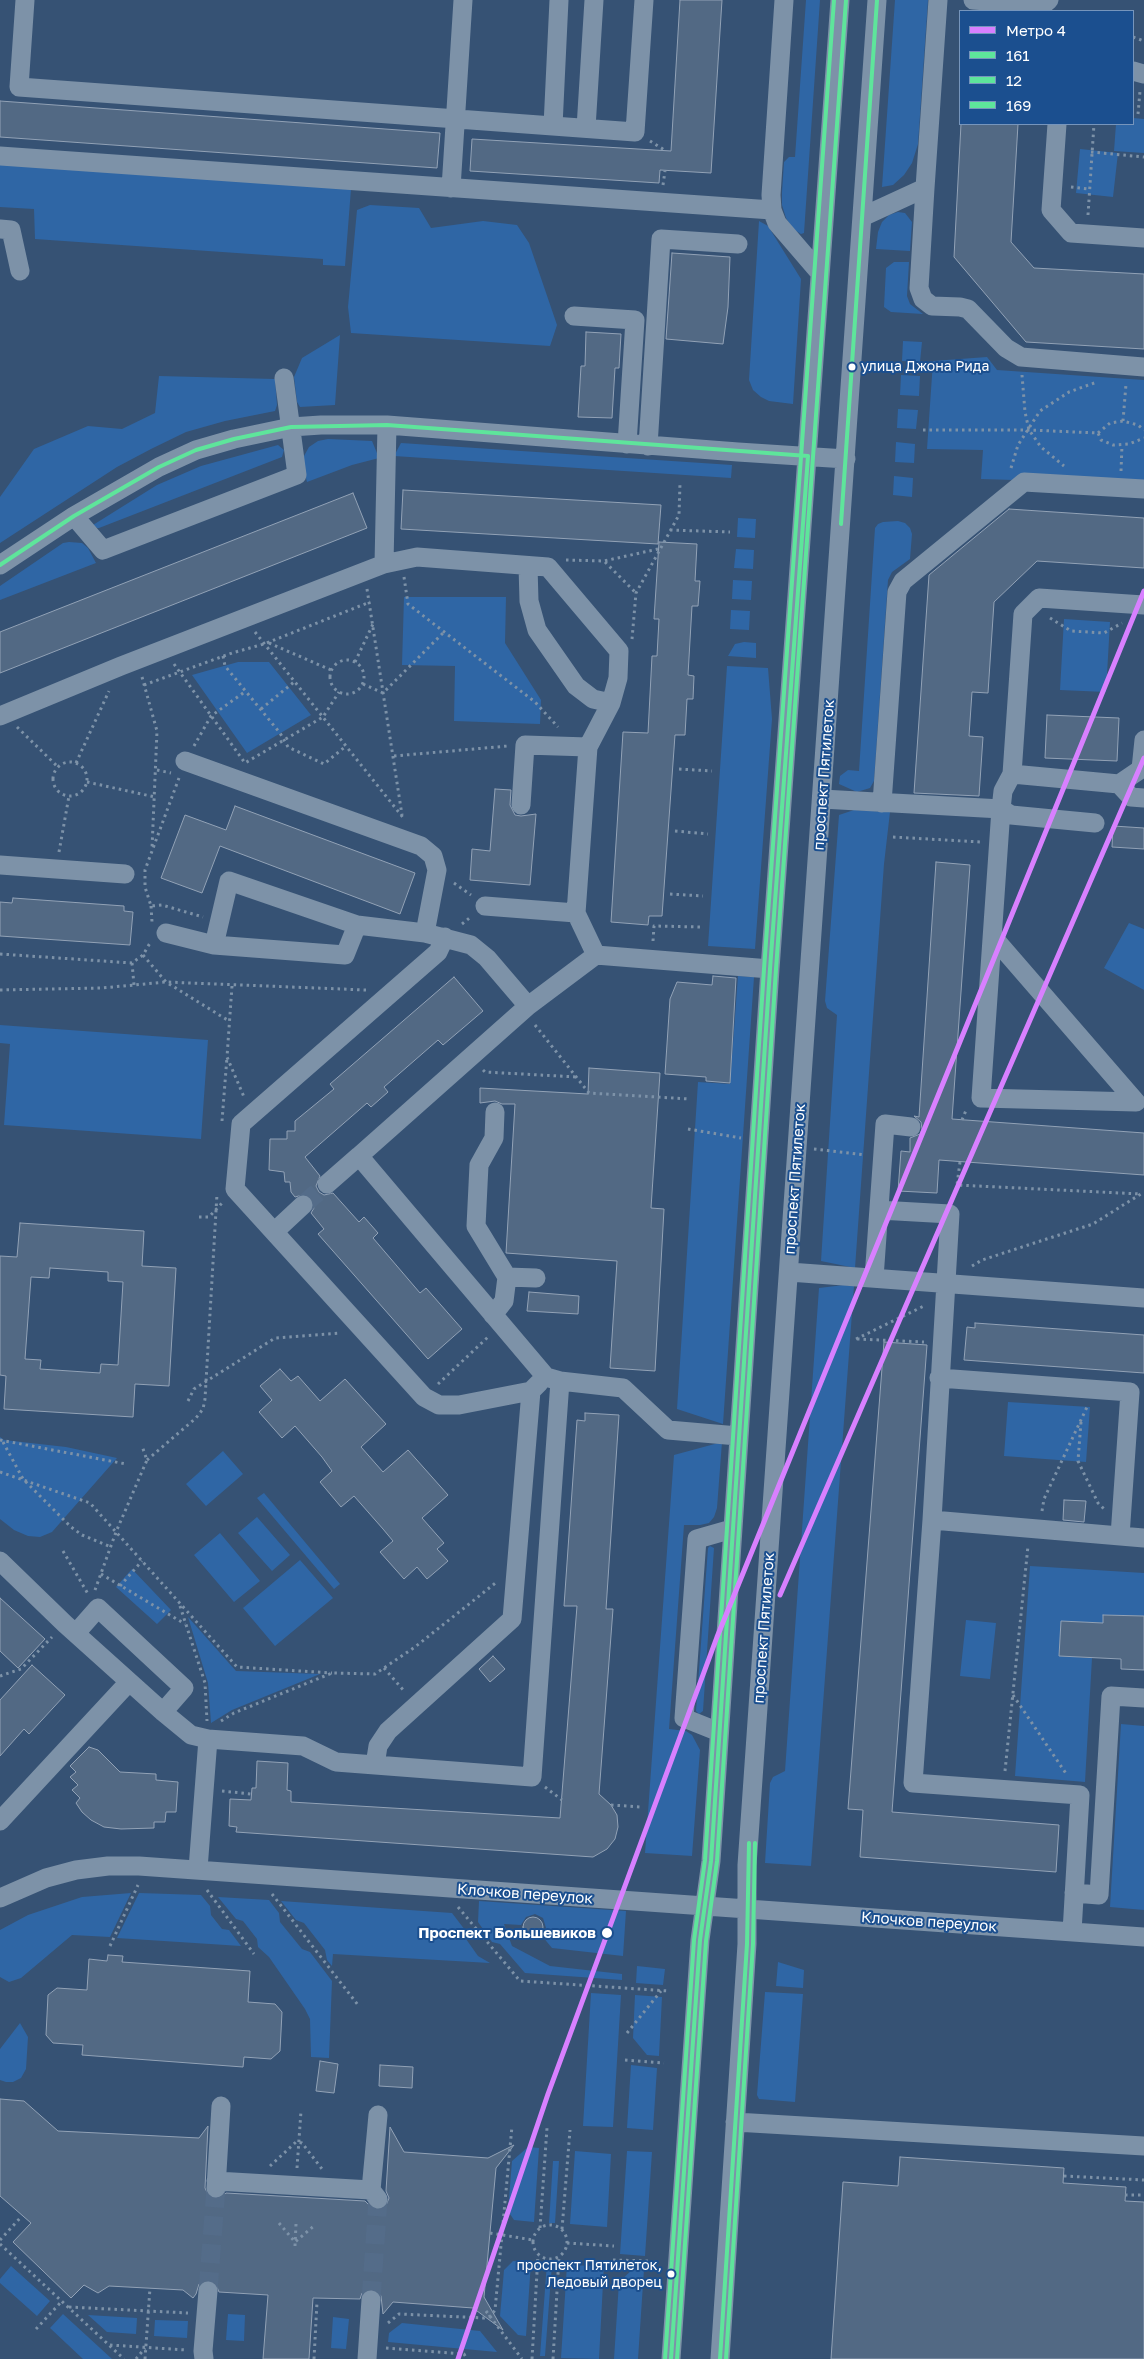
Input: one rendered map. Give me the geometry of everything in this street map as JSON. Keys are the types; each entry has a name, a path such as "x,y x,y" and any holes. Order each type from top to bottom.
{"street":[{"path":"25,0 19,87 635,132 644,0"},
{"path":"451,188 463,0"},
{"path":"553,126 559,0"},
{"path":"586,128 594,0"},
{"path":"784,0 771,195 772,210 777,223 820,273"},
{"path":"671,2359 705,1907 711,1862 770,969 840,0"},
{"name":"проспект Пятилеток","path":"720,2359 747,1944 748,1855 877,0"},
{"path":"938,0 919,288 923,299 932,306 968,309 1006,348 1021,357 1135,366"},
{"path":"973,0 1049,6"},
{"path":"1057,125 1051,210 1071,233 1144,238"},
{"path":"0,156 772,210"},
{"path":"862,217 925,188"},
{"path":"0,229 11,230 20,271"},
{"path":"648,446 662,239 738,244"},
{"path":"574,316 635,320 628,444"},
{"path":"74,516 103,550 297,475 284,378"},
{"path":"0,564 74,516 151,472 196,450 234,439 291,427 321,425 387,426 846,459"},
{"path":"387,426 393,562"},
{"path":"882,803 898,592 903,581 1008,493 1024,482 1144,488"},
{"path":"2,715 244,617 364,571 393,562 417,557 548,567 619,651 618,678 611,703 581,747 576,913 596,954"},
{"path":"528,566 529,601 537,630 576,686 593,699 611,703"},
{"path":"993,937 1136,1102 981,1098 1001,809 1003,791 1012,774 1023,614 1039,598 1144,605"},
{"path":"1012,774 1119,784 1141,769 1144,740"},
{"path":"521,805 525,745 581,747"},
{"path":"185,761 421,846 433,856 437,870 425,933"},
{"path":"1119,784 1131,797 1144,798"},
{"path":"822,800 1001,809 1011,815 1095,823"},
{"path":"0,865 125,874"},
{"path":"214,944 229,881 357,925 425,933 471,945 487,958 528,1006"},
{"path":"485,906 576,913"},
{"path":"166,933 214,944 345,955 357,925"},
{"path":"445,937 438,952 241,1124 226,1189 274,1232 424,1397 439,1405 459,1405 531,1391 553,1379 623,1388 668,1430 738,1436"},
{"path":"327,1184 528,1006 596,954 770,969"},
{"path":"496,1112 494,1138 479,1165 476,1226 507,1277 504,1300 497,1320"},
{"path":"874,1278 885,1124 911,1127"},
{"path":"0,1561 129,1682 191,1735 207,1734 303,1746 336,1762 532,1777 544,1623 553,1379 497,1320 359,1156"},
{"path":"274,1232 303,1205"},
{"path":"879,1210 950,1214 932,1520 913,1783 1080,1795 1072,1932"},
{"path":"789,1272 874,1278 945,1289 1144,1298"},
{"path":"507,1277 536,1278"},
{"path":"940,1378 1130,1392 1120,1536"},
{"path":"375,1765 378,1746 388,1731 512,1619 531,1391"},
{"path":"932,1520 1144,1538"},
{"path":"719,1732 684,1718 697,1539 732,1529"},
{"path":"71,1628 98,1608 184,1688 163,1712"},
{"path":"512,1619 544,1623"},
{"path":"0,1821 129,1682"},
{"path":"1074,1893 1099,1894 1111,1696 1144,1698"},
{"path":"198,1869 207,1734"},
{"name":"Клочков переулок","path":"0,1898 46,1878 76,1870 108,1866 139,1866 1144,1937"},
{"path":"222,2106 216,2185 260,2184 331,2188 375,2195 378,2115"},
{"path":"735,2122 1144,2146"},
{"path":"204,2355 208,2300"},
{"path":"368,2353 371,2300"}],"path":[{"path":"1088,234 1094,125"},
{"path":"1091,152 1144,157"},
{"path":"1021,357 1025,412 1029,430 1041,447 1057,461 1094,485"},
{"path":"1123,421 1135,366"},
{"path":"1008,493 1012,462 1018,445 1040,411 1069,392 1098,382"},
{"path":"923,430 1029,430 1098,433 1110,423 1123,421 1138,425 1144,430"},
{"path":"1098,433 1101,440 1113,445 1129,444 1144,438"},
{"path":"1121,487 1122,445"},
{"path":"619,651 632,638 636,593 658,548 678,515 680,483"},
{"path":"670,530 730,532"},
{"path":"548,567 560,559 604,561 658,548"},
{"path":"604,561 636,593"},
{"path":"393,562 408,604 535,702 581,747"},
{"path":"364,571 402,816"},
{"path":"144,685 223,656 266,643 370,602"},
{"path":"1030,607 1071,632 1104,633 1128,620"},
{"path":"244,617 402,816 421,846"},
{"path":"355,662 373,624"},
{"path":"383,693 444,632"},
{"path":"266,643 331,670"},
{"path":"166,648 172,661 245,763 322,717 339,692"},
{"path":"223,656 225,666 261,709 288,747 324,764 346,746"},
{"path":"343,660 355,662 362,669 363,684 350,694 339,692 330,680 331,670 343,660"},
{"path":"76,763 129,663 144,685 158,731 152,852"},
{"path":"261,709 294,682"},
{"path":"363,684 383,693"},
{"path":"220,922 162,905 151,906 145,887 145,870 185,761 211,716 246,692"},
{"path":"2,715 58,767"},
{"path":"394,756 525,745"},
{"path":"66,762 76,763 83,768 87,782 78,794 68,796 60,792 54,785 53,776 58,767 66,762"},
{"path":"679,769 712,771"},
{"path":"87,782 156,797"},
{"path":"56,869 68,796"},
{"path":"675,831 708,834"},
{"path":"893,837 985,843"},
{"path":"437,870 485,906 445,937"},
{"path":"670,894 703,896"},
{"path":"651,959 654,926 701,927"},
{"path":"0,954 132,962 143,955 166,982 230,1021"},
{"path":"132,962 134,985"},
{"path":"0,990 102,988 166,982 392,991"},
{"path":"222,1123 232,986"},
{"path":"528,1006 532,1020 589,1093 690,1100"},
{"path":"226,1056 251,1114"},
{"path":"470,1057 485,1072 577,1077"},
{"path":"962,1120 968,1108 968,1098"},
{"path":"960,1162 957,1185 1143,1193"},
{"path":"199,1217 208,1216 216,1209 226,1189"},
{"path":"63,1551 90,1597 97,1586 116,1532 147,1460 196,1418 203,1409 216,1209 226,1189"},
{"path":"942,1344 856,1339 945,1289 982,1260 1093,1224 1114,1209 1143,1193"},
{"path":"424,1397 497,1320"},
{"path":"188,1401 194,1389 275,1338 363,1331"},
{"path":"1044,1499 1087,1407"},
{"path":"1081,1419 1078,1462 1098,1503"},
{"path":"2,1441 126,1464"},
{"path":"2,1441 23,1479 70,1526 82,1534 111,1547"},
{"path":"142,1446 147,1460"},
{"path":"0,1472 90,1503 237,1667 375,1674 415,1648 497,1581"},
{"path":"1003,1789 1030,1528"},
{"path":"120,1586 142,1561"},
{"path":"101,1574 186,1624"},
{"path":"179,1603 205,1683 207,1734"},
{"path":"0,1676 21,1669 71,1628"},
{"path":"384,1668 416,1705"},
{"path":"207,1734 234,1713 332,1672"},
{"path":"1013,1695 1080,1795"},
{"path":"204,1790 251,1794"},
{"path":"611,1805 640,1807"},
{"path":"110,1946 138,1885"},
{"path":"207,1889 254,1954"},
{"path":"272,1894 358,2006"},
{"path":"457,1906 520,1982 669,1991"},
{"path":"627,2033 662,1991"},
{"path":"625,2060 664,2062"},
{"path":"297,2168 301,2111"},
{"path":"387,2324 399,2314 484,2318 491,2316 495,2310 512,2126"},
{"path":"547,2128 540,2228 533,2240 538,2255 544,2258 558,2257 566,2249 567,2243 562,2229 570,2130"},
{"path":"260,2184 260,2175 296,2142 302,2143 331,2181 331,2188"},
{"path":"1064,2176 1144,2180"},
{"path":"1125,2195 1144,2195"},
{"path":"22,2216 0,2242 124,2359"},
{"path":"279,2223 295,2244"},
{"path":"295,2244 296,2224"},
{"path":"295,2244 315,2224"},
{"path":"540,2228 547,2225 562,2229"},
{"path":"490,2233 533,2240"},
{"path":"567,2243 614,2246"},
{"path":"532,2359 538,2255"},
{"path":"553,2359 558,2257"},
{"path":"613,2260 650,2262"},
{"path":"144,2359 150,2288"},
{"path":"69,2307 194,2313 208,2300"},
{"path":"36,2329 62,2301"},
{"path":"314,2359 317,2302"},
{"path":"486,2311 522,2359"},
{"path":"311,2330 316,2330"},
{"path":"110,2345 204,2355"},
{"path":"136,2359 146,2348"},
{"path":"368,2353 464,2354 467,2359"}],"shaded area":[{"path":"806,0 820,0 804,233 801,234 793,229 786,218 782,205 782,192 784,162 789,157 795,157"},
{"path":"895,0 928,0 918,144 912,163 904,175 893,185 882,187"},
{"path":"1134,118 1144,119 1144,153 1114,151 1116,125 1134,125"},
{"path":"1080,149 1118,153 1113,197 1076,193"},
{"path":"0,164 351,189 345,266 323,265 323,259 35,239 34,209 0,207"},
{"path":"370,205 419,208 431,228 483,221 517,225 529,243 557,325 550,346 351,333 348,307 357,210"},
{"path":"898,212 905,213 912,222 910,251 876,249 878,232 882,222 889,215"},
{"path":"759,221 768,226 801,279 793,404 769,401 761,397 753,390 749,380"},
{"path":"894,262 909,262 907,296 910,304 923,314 891,312 884,307 886,268"},
{"path":"340,335 335,405 300,407 297,402 294,377 302,358"},
{"path":"903,341 922,342 920,362 902,361"},
{"path":"987,357 997,370 1144,380 1144,484 981,479 983,450 927,449 933,361"},
{"path":"901,375 920,376 919,396 900,395"},
{"path":"159,376 275,379 277,405 275,411 225,421 186,432 151,449 117,467 0,543 0,497 34,449 88,426 122,429 155,413"},
{"path":"898,409 918,410 916,429 897,428"},
{"path":"328,439 372,441 379,458 352,465 307,482 303,467 304,456 309,447 318,441"},
{"path":"896,442 915,444 914,463 895,462"},
{"path":"401,443 732,465 731,478 394,456"},
{"path":"278,445 284,450 282,457 99,528 93,525 157,485 201,466"},
{"path":"894,476 913,478 912,497 893,495"},
{"path":"738,518 756,519 755,538 737,537"},
{"path":"898,521 905,523 910,528 912,534 910,559 892,572 888,580 874,781 870,788 857,792 839,784 840,776 848,770 859,771 875,528 883,522"},
{"path":"63,543 82,543 88,548 96,563 0,600 0,586"},
{"path":"736,549 754,550 753,569 734,568"},
{"path":"733,580 752,581 751,600 732,599"},
{"path":"404,597 506,597 505,643 541,700 540,724 454,721 455,666 402,665"},
{"path":"731,610 750,611 749,630 730,629"},
{"path":"1064,619 1110,622 1106,692 1060,690"},
{"path":"744,642 756,643 756,658 728,656 735,644"},
{"path":"238,662 269,662 311,715 247,753 192,675"},
{"path":"727,666 768,668 772,719 755,949 708,946"},
{"path":"854,810 890,812 884,864 855,1268 821,1261 837,1015 827,1008 825,1001 839,815"},
{"path":"1129,923 1144,929 1144,990 1104,968"},
{"path":"738,976 754,977 723,1424 677,1409 698,1082 730,1084"},
{"path":"0,1025 208,1040 201,1139 4,1125 10,1044 0,1043"},
{"path":"844,1285 854,1286 811,1866 765,1863 770,1783 773,1777 785,1771 819,1288"},
{"path":"1008,1402 1090,1407 1086,1462 1004,1456"},
{"path":"0,1437 4,1440 66,1447 117,1458 52,1532 40,1537 28,1536 14,1530 0,1519"},
{"path":"722,1442 717,1508 714,1517 709,1523 684,1525 669,1729 686,1731 692,1735 700,1750 692,1856 645,1853 674,1455"},
{"path":"223,1451 243,1474 206,1506 186,1484"},
{"path":"264,1493 340,1584 334,1589 257,1498"},
{"path":"257,1517 290,1555 272,1571 238,1533"},
{"path":"220,1533 260,1581 234,1602 194,1555"},
{"path":"710,1546 714,1548 703,1711 699,1714 696,1711 708,1548"},
{"path":"300,1560 333,1598 275,1646 243,1608"},
{"path":"1030,1566 1144,1573 1144,1616 1103,1615 1103,1623 1061,1621 1059,1656 1092,1658 1085,1782 1015,1776"},
{"path":"132,1569 171,1610 157,1624 116,1587"},
{"path":"188,1617 236,1671 320,1674 232,1710 211,1723 208,1683"},
{"path":"966,1620 996,1623 990,1679 960,1676"},
{"path":"1121,1724 1144,1726 1144,1910 1110,1907"},
{"path":"131,1893 110,1937 72,1935 21,1978 9,1982 0,1977 0,1930 28,1915 82,1897"},
{"path":"139,1893 201,1895 210,1906 211,1915 222,1929 229,1930 241,1946 117,1938"},
{"path":"218,1897 269,1900 279,1913 280,1922 302,1949 310,1952 332,1981 329,2058 311,2057 310,2019 305,2009 269,1957 258,1947 257,1939 243,1921 236,1919"},
{"path":"281,1901 452,1913 465,1930 466,1939 478,1956 490,1963 333,1954 332,1966 327,1960 325,1950 304,1923 296,1920"},
{"path":"479,1901 626,1911 623,1956 552,1948 542,1936 546,1928 543,1918 535,1914 526,1917 521,1925 504,1924 512,1946 550,1966 622,1974 622,1980 525,1973 500,1944 492,1942 478,1922"},
{"path":"778,1962 804,1970 803,1988 776,1986"},
{"path":"637,1966 665,1969 663,1985 636,1983"},
{"path":"765,1992 803,1994 795,2102 759,2099 757,2095"},
{"path":"591,1993 621,1995 613,2127 583,2126"},
{"path":"635,1995 662,1997 659,2056 647,2055 633,2038"},
{"path":"20,2023 28,2037 26,2069 21,2078 13,2082 6,2082 0,2080 0,2049"},
{"path":"631,2065 657,2068 653,2130 627,2128"},
{"path":"528,2147 539,2148 534,2222 514,2220 508,2211 512,2161"},
{"path":"575,2151 611,2154 607,2227 570,2224"},
{"path":"627,2151 652,2152 645,2256 620,2254"},
{"path":"553,2161 559,2161 555,2223 549,2223"},
{"path":"513,2261 531,2262 526,2336 518,2335 500,2316 504,2270"},
{"path":"547,2263 552,2264 545,2356 540,2356"},
{"path":"594,2264 604,2264 599,2359 561,2358 567,2265 594,2266"},
{"path":"11,2266 50,2301 37,2316 0,2283 0,2279"},
{"path":"633,2269 644,2269 638,2359 614,2359 619,2282"},
{"path":"63,2314 112,2359 83,2359 50,2328"},
{"path":"228,2314 245,2315 244,2341 226,2340"},
{"path":"88,2315 137,2318 136,2334 107,2332"},
{"path":"333,2317 349,2319 346,2349 331,2348"},
{"path":"155,2320 188,2321 187,2338 154,2336"},
{"path":"402,2323 480,2331 497,2352 388,2342 389,2333"}],"building":[{"path":"680,0 722,0 711,173 660,170 659,183 470,171 472,139 671,151"},
{"path":"0,101 440,133 437,168 0,137"},
{"path":"961,125 1018,125 1011,242 1034,268 1144,274 1144,349 1026,342 954,257"},
{"path":"672,253 730,257 728,307 723,344 666,339"},
{"path":"586,332 621,334 619,368 615,368 612,418 578,417 581,366 585,366"},
{"path":"403,490 661,505 658,544 401,529"},
{"path":"353,493 367,528 0,673 0,632"},
{"path":"1009,509 1144,518 1144,568 1037,561 994,602 988,693 972,692 969,736 983,737 979,796 914,793 929,575"},
{"path":"659,542 697,544 695,581 700,581 698,606 692,606 688,675 694,676 693,699 687,699 685,735 675,735 662,916 649,916 648,925 611,922 623,732 648,733 652,656 657,656 659,619 654,619"},
{"path":"1047,715 1119,718 1117,761 1045,758"},
{"path":"495,789 511,790 510,805 515,815 536,814 530,885 470,880 472,849 490,851"},
{"path":"235,806 415,873 400,914 220,846 202,893 161,878 185,815 226,830"},
{"path":"1113,826 1144,828 1144,849 1112,847"},
{"path":"936,862 970,865 952,1119 1144,1133 1144,1175 939,1160 937,1193 898,1191 901,1151 910,1152 910,1138 920,1134 922,1129 921,1122 914,1116 919,1117"},
{"path":"13,898 124,906 124,911 133,912 130,945 0,936 0,902 12,903"},
{"path":"713,976 736,978 730,1083 706,1081 706,1077 665,1074 670,999 677,982 712,985"},
{"path":"454,977 483,1011 443,1045 438,1040 384,1087 388,1092 371,1107 367,1103 305,1157 320,1176 316,1186 319,1192 324,1195 333,1193 359,1222 364,1217 378,1233 373,1238 420,1293 426,1288 462,1329 428,1359 318,1234 324,1229 311,1213 314,1208 312,1198 306,1194 295,1197 291,1192 290,1182 285,1182 284,1172 269,1170 270,1139 287,1139 287,1131 295,1131 295,1121 334,1089 330,1084"},
{"path":"589,1068 660,1073 651,1208 664,1209 655,1371 610,1368 617,1261 506,1253 515,1104 502,1104 495,1101 480,1103 480,1088 588,1094"},
{"path":"20,1223 144,1231 142,1266 176,1268 169,1386 135,1384 133,1417 4,1409 6,1376 0,1375 0,1256 17,1257","holes":["50,1268 108,1272 108,1281 123,1282 118,1365 101,1364 100,1373 40,1369 41,1360 25,1359 31,1277 49,1278"]},
{"path":"529,1292 579,1296 578,1314 527,1311"},
{"path":"975,1323 1144,1335 1144,1373 964,1360 967,1327 975,1328"},
{"path":"884,1342 927,1345 892,1812 1059,1825 1056,1872 860,1857 863,1810 848,1809"},
{"path":"280,1369 291,1381 298,1376 320,1401 345,1379 386,1424 361,1447 383,1472 408,1450 448,1495 422,1518 444,1543 437,1549 448,1561 427,1579 417,1567 404,1579 380,1552 393,1541 383,1529 354,1496 341,1507 320,1482 332,1471 322,1457 295,1426 282,1438 259,1412 272,1400 260,1386"},
{"path":"585,1413 619,1415 606,1609 613,1609 599,1794 611,1805 617,1815 618,1827 615,1839 607,1849 593,1857 236,1832 237,1827 229,1826 230,1799 251,1800 252,1788 256,1788 257,1761 288,1763 287,1790 291,1791 291,1802 560,1818 577,1606 564,1606 577,1420 585,1421"},
{"path":"1064,1500 1086,1501 1084,1522 1063,1520"},
{"path":"0,1598 45,1639 18,1668 0,1651"},
{"path":"1103,1615 1144,1616 1144,1670 1121,1669 1121,1659 1059,1656 1061,1621 1103,1623"},
{"path":"493,1656 505,1669 490,1682 479,1669"},
{"path":"32,1665 65,1695 29,1734 24,1729 0,1756 0,1700"},
{"path":"89,1747 98,1750 120,1772 156,1774 156,1780 178,1782 176,1812 166,1812 165,1822 154,1822 154,1828 121,1829 104,1827 91,1820 76,1803 80,1798 72,1790 78,1785 70,1777 76,1772 70,1766"},
{"path":"533,1917 540,1920 543,1927 540,1934 533,1937 526,1934 523,1927 526,1920"},
{"path":"108,1955 123,1956 122,1962 250,1971 248,2002 275,2004 282,2012 280,2051 271,2059 244,2057 243,2067 82,2055 83,2045 53,2043 46,2035 48,1995 57,1988 87,1990 89,1959 107,1961"},
{"path":"320,2061 338,2064 334,2093 316,2091"},
{"path":"380,2065 413,2067 412,2088 379,2086"},
{"path":"0,2099 24,2101 58,2131 199,2138 208,2126 205,2188 209,2197 215,2199 221,2198 226,2193 365,2201 373,2209 380,2210 385,2208 389,2198 386,2191 390,2127 404,2152 488,2158 514,2145 496,2168 484,2297 503,2330 473,2308 393,2302 383,2314 381,2296 377,2290 371,2289 362,2293 360,2299 313,2298 309,2359 263,2359 268,2295 219,2292 215,2282 208,2280 199,2284 193,2298 183,2290 109,2286 98,2293 84,2285 71,2298 13,2242 31,2223 0,2196"},
{"path":"900,2157 1064,2168 1063,2183 1126,2187 1125,2201 1144,2202 1144,2359 831,2359 843,2182 898,2186"}],"tunnel":[{"path":"303,1205 327,1184"},
{"path":"208,2291 216,2188"},
{"path":"371,2300 378,2199"}],"metro line":[{"name":"4","path":"458,2359 548,2094 717,1637 1144,591"},
{"name":"4","path":"780,1595 1144,758"}],"transit line":[{"name":"169","path":"665,2359 694,1940 705,1860 764,969 834,0"},
{"name":"12","path":"677,2359 706,1941 717,1861 776,969 846,0"},
{"name":"161","path":"841,524 877,0"},
{"name":"161","path":"0,565 74,516 159,467 196,450 234,439 291,427 387,425 808,456 770,969 711,1861 700,1940 671,2359"},
{"name":"161","path":"720,2359 747,1944 749,1843"},
{"name":"12","path":"726,2359 753,1944 755,1843"}],"place":[{"name":"улица Джона Рида","path":"852,367"},
{"name":"Проспект Большевиков","path":"607,1933"},
{"name":"проспект Пятилеток, Ледовый дворец","path":"671,2274"}]}
